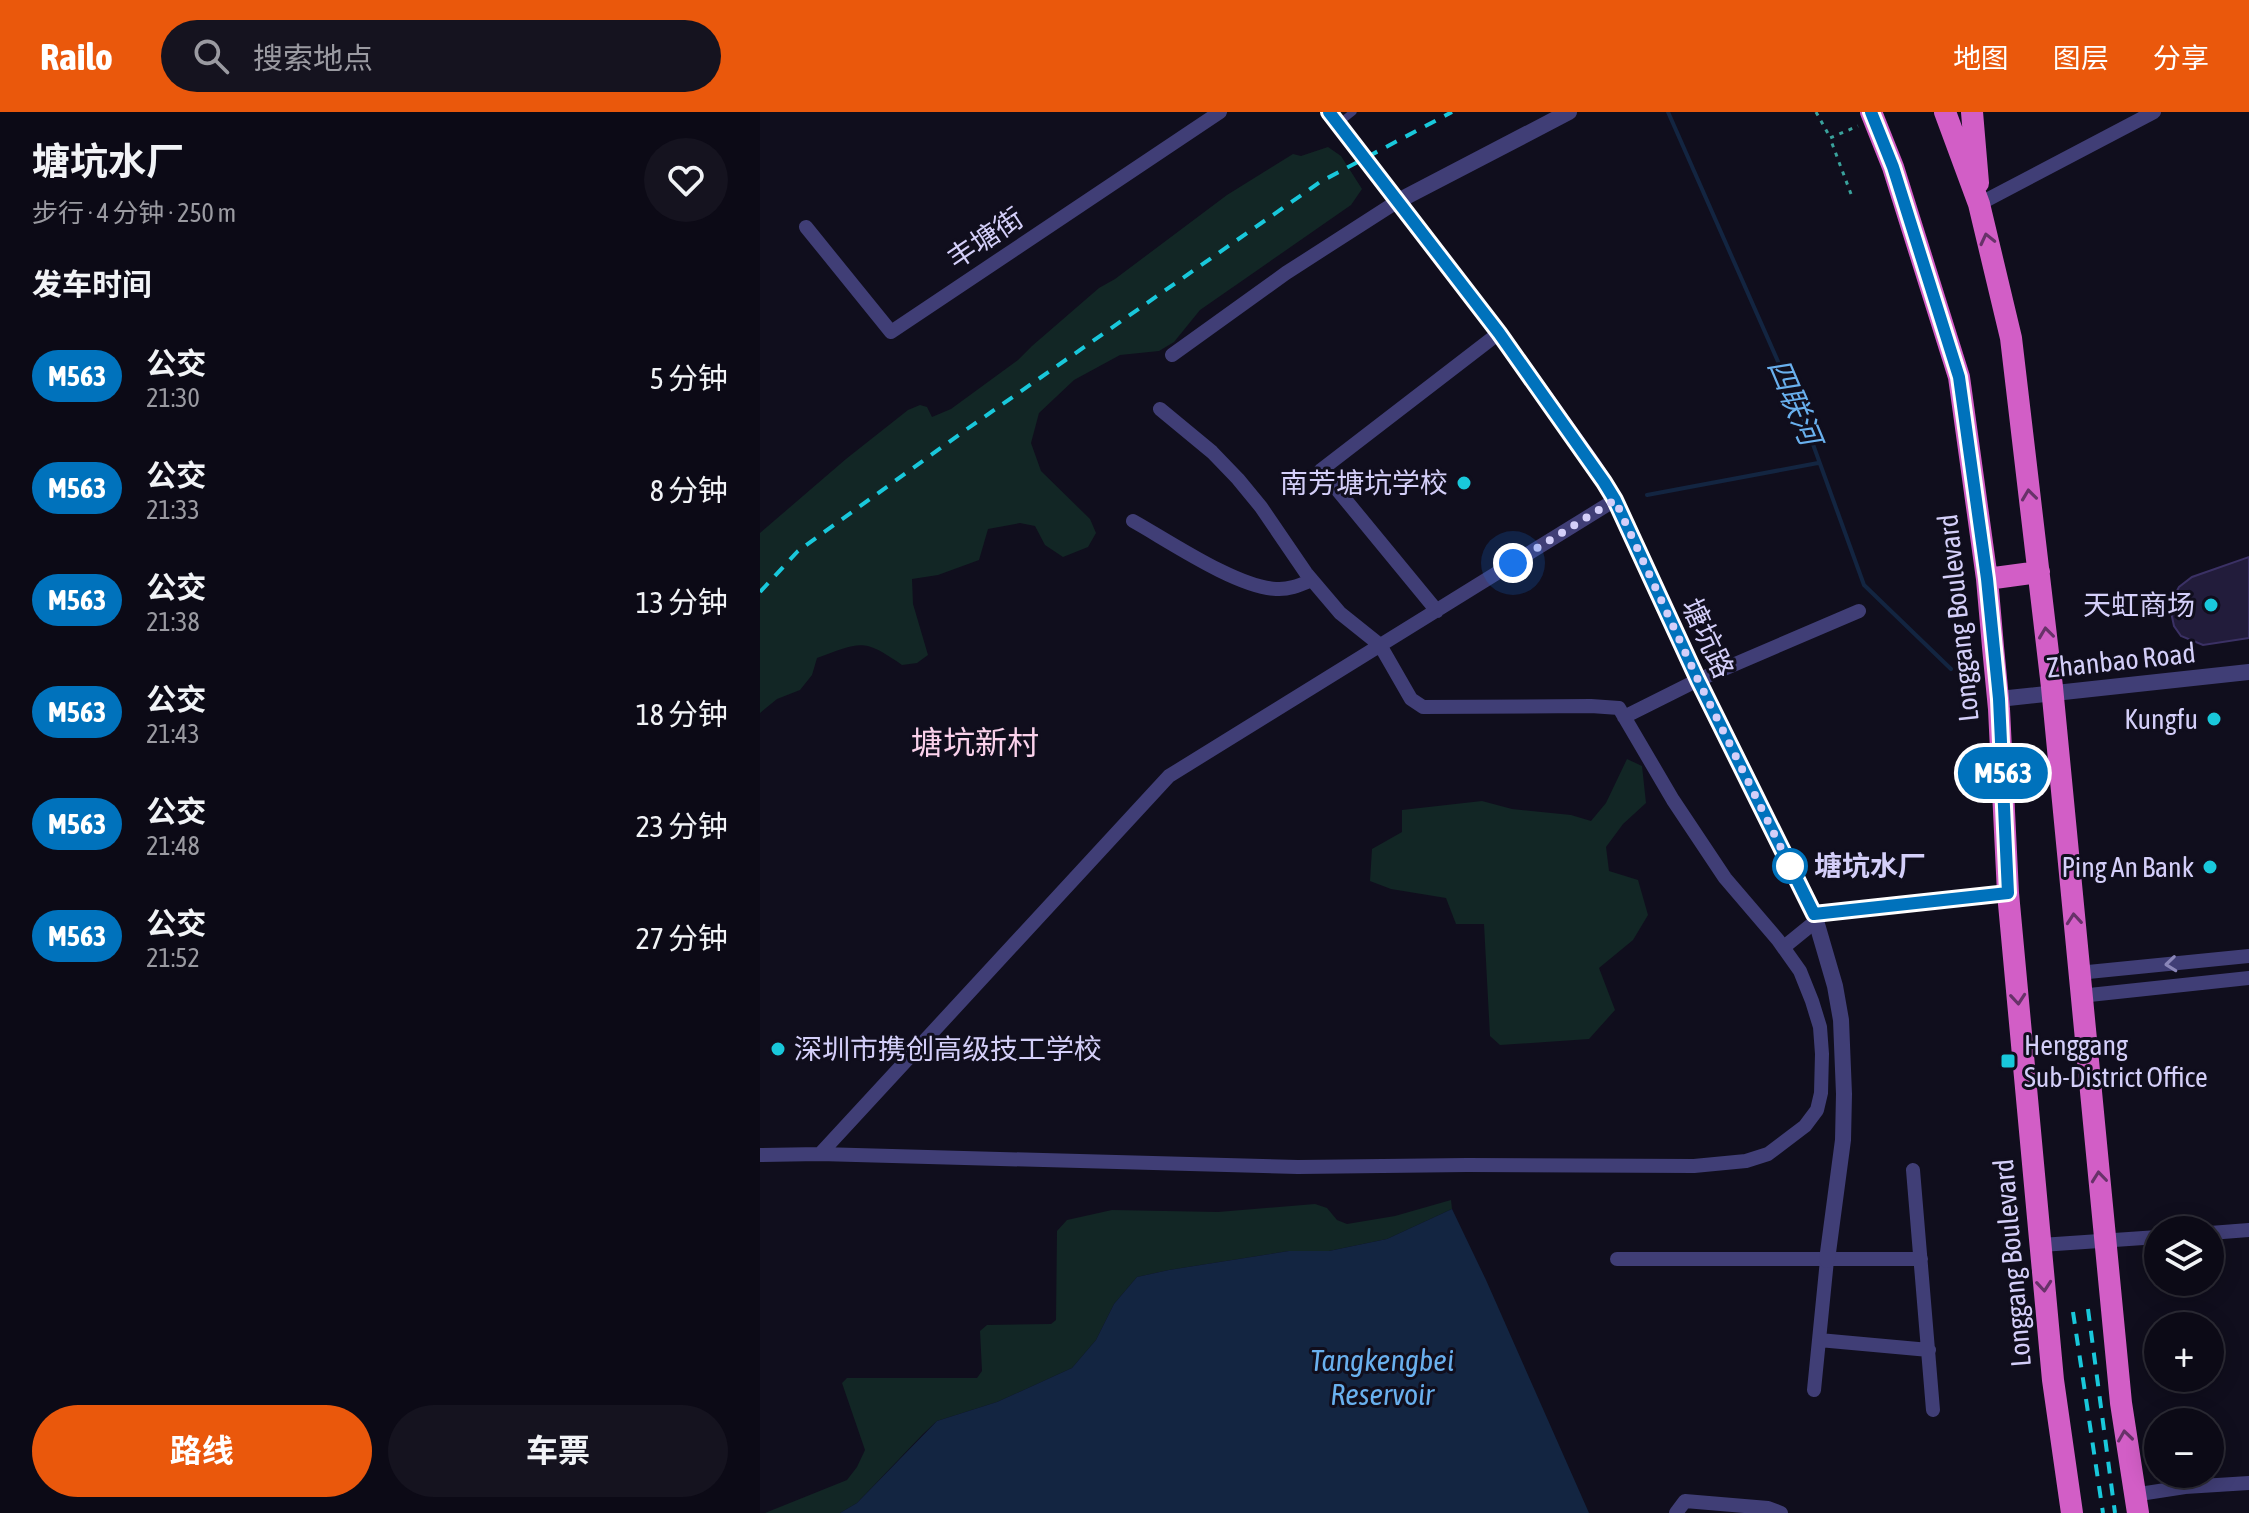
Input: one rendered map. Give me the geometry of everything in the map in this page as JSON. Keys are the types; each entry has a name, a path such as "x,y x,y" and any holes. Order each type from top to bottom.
{"highway":[{"path":"1945,112 1979,204 2011,338 2053,693 2121,1403 2136,1504"},
{"path":"1972,112 1979,204"},
{"name":"Longgang Boulevard","path":"1869,117 1893,167 1959,377 1987,579 1999,699 2008,893 2053,1380 2072,1513"},
{"path":"1987,579 2039,572"}],"street":[{"name":"丰塘街","path":"806,227 891,332 1220,112"},
{"path":"1172,355 1286,273 1398,201 1569,112"},
{"path":"1979,204 2154,112"},
{"name":"塘坑路","path":"1334,118 1499,333 1593,464 1615,500 1698,680 1815,918 1835,986 1841,1020 1844,1094 1843,1140 1827,1260"},
{"path":"1437,611 1321,470 1499,333"},
{"path":"760,1155 1298,1167 1694,1166 1746,1161 1768,1154 1805,1126 1817,1110 1821,1093 1820,1027 1800,971 1784,947 1725,878 1673,800 1619,708 1423,707 1411,699 1380,645 1340,613 1312,580 1238,479 1212,452 1160,409"},
{"path":"820,1154 1169,776 1615,500"},
{"path":"1133,521 1227,574 1251,583 1272,589 1287,589 1312,580"},
{"path":"1624,717 1698,680 1859,611"},
{"name":"Zhanbao Road","path":"1999,699 2249,672"},
{"path":"1784,947 1815,918 2008,893"},
{"path":"2078,973 2249,956"},
{"path":"2080,996 2249,978"},
{"path":"1913,1170 1933,1410"},
{"path":"2224,1232 2249,1230"},
{"path":"2041,1245 2144,1238"},
{"path":"1617,1259 1921,1259"},
{"path":"1814,1390 1827,1260"},
{"path":"1819,1340 1929,1350"},
{"path":"2136,1504 2185,1487 2249,1483"},
{"path":"1676,1513 1685,1501 1773,1511"}],"lane":[{"path":"1334,118 1353,112"}],"path":[{"path":"1816,112 1830,138 1851,194"},
{"path":"1830,138 1869,117"}],"green space":[{"path":"1328,147 1341,156 1362,189 1351,205 1200,310 1174,342 1159,351 1120,355 1074,380 1039,413 1031,443 1041,471 1090,519 1096,533 1088,547 1063,557 1045,545 1035,526 1020,523 988,529 979,560 938,575 912,579 913,604 928,655 917,663 902,665 870,647 861,645 843,649 817,658 812,675 800,690 777,699 760,713 760,533 908,410 920,405 927,407 932,417 951,409 1018,360 1099,288 1227,195 1293,154 1301,156"},
{"path":"1627,759 1642,766 1646,803 1623,824 1606,847 1609,871 1638,880 1648,915 1633,940 1599,968 1615,1010 1589,1039 1500,1045 1490,1036 1484,924 1456,924 1446,898 1391,889 1370,881 1372,849 1402,832 1402,810 1482,801 1512,809 1571,815 1591,821 1606,803"},
{"path":"1451,1200 1452,1209 1387,1239 1329,1251 1289,1251 1137,1277 1114,1304 1096,1340 1072,1368 997,1402 937,1421 857,1503 840,1513 765,1513 847,1480 857,1467 865,1450 842,1383 847,1378 977,1378 982,1371 980,1331 987,1325 1051,1324 1056,1320 1057,1231 1067,1220 1112,1210 1218,1212 1315,1204 1327,1208 1337,1220 1347,1224 1395,1216"}],"water":[{"name":"Tangkengbei Reservoir","path":"1452,1209 1589,1513 840,1513 857,1503 937,1421 997,1402 1072,1368 1096,1340 1114,1304 1137,1277 1289,1251 1329,1251 1387,1239"}],"building":[{"name":"天虹商场","path":"2249,557 2249,638 2203,645 2181,636 2174,626 2171,612 2179,587 2192,577"}],"waterway":[{"name":"四联河","path":"1668,112 1806,425 1864,585 1951,669"},
{"path":"1647,495 1818,463"}],"railway":[{"path":"760,592 798,551 1320,182 1452,112"},
{"path":"2088,1309 2115,1513"},
{"path":"2073,1312 2103,1513"}],"bus line":[{"name":"M563","path":"1329,112 1499,333 1593,464 1615,500 1698,680 1814,914 2008,893 1999,699 1987,579 1959,377 1893,167 1871,112"}],"place":[{"name":"南芳塘坑学校","path":"1464,483"},
{"name":"天虹商场","path":"2211,605"},
{"name":"Kungfu","path":"2214,719"},
{"name":"塘坑水厂","path":"1790,866"},
{"name":"Ping An Bank","path":"2210,867"},
{"name":"深圳市携创高级技工学校","path":"778,1049"},
{"name":"Henggang Sub-District Office","path":"2008,1061"}],"district":[{"name":"塘坑新村","path":"975,743"}],"route":[{"path":"1513,563 1615,500 1698,680 1790,866"}]}
